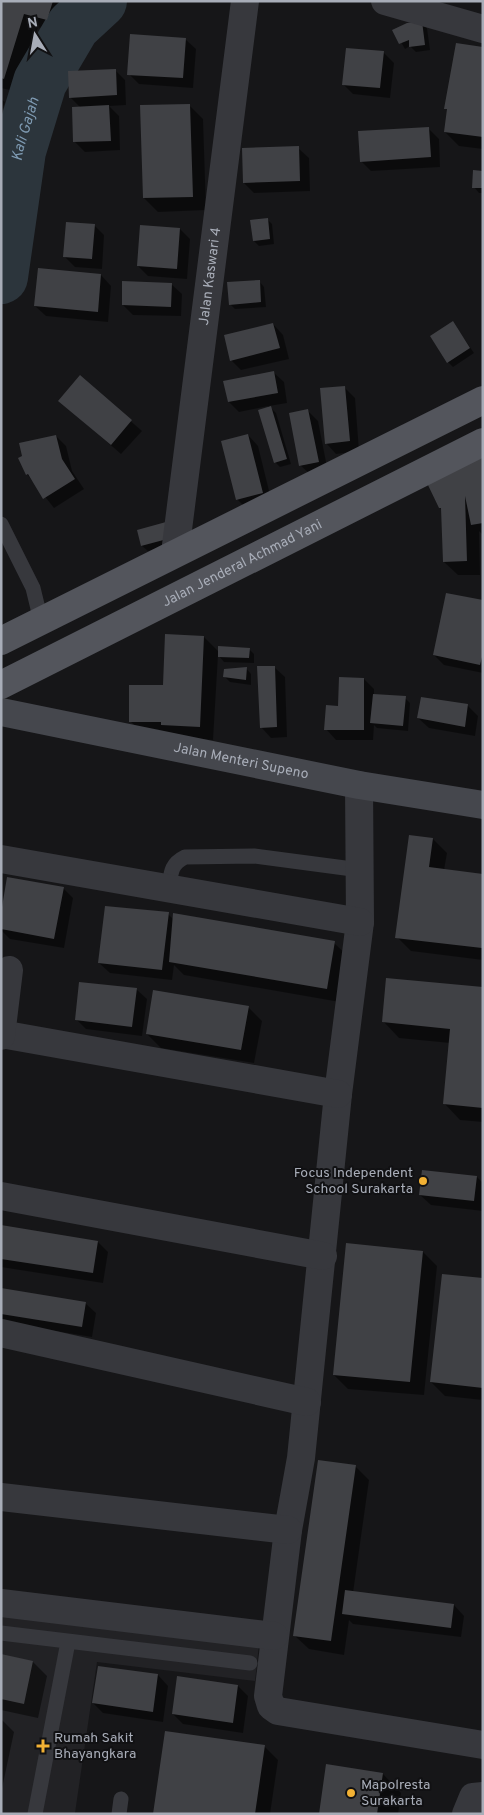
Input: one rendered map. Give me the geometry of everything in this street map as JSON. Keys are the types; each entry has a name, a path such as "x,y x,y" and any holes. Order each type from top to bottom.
{"main road":[{"path":"1,640 483,400"},
{"name":"Jalan Jenderal Achmad Yani","path":"1,685 483,442"},
{"name":"Jalan Menteri Supeno","path":"1,712 359,785 483,805"}],"street":[{"name":"Jalan Kaswari 4","path":"175,553 245,1"},
{"path":"385,1 424,7 483,29"},
{"path":"359,785 360,922 338,1094 301,1458 288,1530 268,1696 271,1706 278,1712 483,1745"},
{"path":"1,859 360,922"},
{"path":"9,970 1,1035 338,1094"},
{"path":"1,1196 323,1256"},
{"path":"1,1333 307,1402"},
{"path":"1,1497 288,1530"},
{"path":"1,1603 274,1636"},
{"path":"466,1814 473,1796 483,1796"}],"lane":[{"path":"1,524 33,588 41,620"},
{"path":"169,887 171,870 176,862 185,857 254,856 360,870"},
{"path":"1,1633 250,1662"},
{"path":"35,1814 68,1642"},
{"path":"119,1814 122,1799"}],"shaded area":[{"name":"Rumah Sakit Bhayangkara","path":"1,1615 259,1644 255,1681 97,1662 75,1813 1,1814"}],"building":[{"path":"1,1 53,1 47,20 24,14 4,79 1,78"},
{"path":"422,21 425,45 409,47 409,40 399,44 392,30 407,23"},
{"path":"130,34 186,38 183,78 127,75"},
{"path":"456,43 483,47 483,137 444,132 447,109 444,109"},
{"path":"346,48 384,51 380,88 342,85"},
{"path":"116,69 117,95 69,98 68,71"},
{"path":"190,104 193,197 143,198 140,105"},
{"path":"109,105 111,141 73,142 72,107"},
{"path":"429,127 431,157 360,162 358,131"},
{"path":"299,146 300,181 243,183 242,148"},
{"path":"473,170 483,171 483,188 472,188"},
{"path":"268,218 270,239 253,241 250,220"},
{"path":"66,222 95,224 92,259 63,257"},
{"path":"140,225 180,228 177,269 137,266"},
{"path":"38,268 101,274 98,312 34,306"},
{"path":"260,280 261,302 229,305 227,282"},
{"path":"122,281 172,283 171,307 122,305"},
{"path":"453,321 470,348 447,363 430,336"},
{"path":"273,323 280,348 230,361 224,335"},
{"path":"274,371 278,393 228,402 223,381"},
{"path":"80,375 132,420 111,445 58,401"},
{"path":"345,386 350,441 325,444 320,388"},
{"path":"271,406 287,459 274,463 258,410"},
{"path":"308,409 319,462 299,466 289,413"},
{"path":"248,434 263,493 236,500 221,441"},
{"path":"56,435 62,459 75,479 43,499 28,474 26,475 18,458 22,456 19,443"},
{"path":"483,457 483,523 471,525 465,496 467,561 443,562 441,508 439,508 427,483"},
{"path":"166,522 171,538 141,546 137,530"},
{"path":"446,593 483,600 483,653 480,665 433,655"},
{"path":"165,634 204,636 200,727 161,725 161,722 129,722 129,685 163,685"},
{"path":"218,646 250,648 249,658 218,657"},
{"path":"257,666 275,666 277,727 260,728"},
{"path":"247,667 246,680 223,677 224,669"},
{"path":"339,677 364,678 364,730 324,730 326,705 338,706"},
{"path":"373,694 406,696 403,726 370,723"},
{"path":"421,697 468,704 465,727 417,718"},
{"path":"409,835 433,838 429,867 483,874 482,948 395,938"},
{"path":"7,877 64,887 54,939 1,929 1,913"},
{"path":"105,906 169,912 162,970 98,963"},
{"path":"173,913 335,941 327,989 169,962"},
{"path":"386,978 483,987 483,1108 443,1104 450,1029 382,1022"},
{"path":"79,982 137,988 132,1027 75,1020"},
{"path":"153,990 249,1006 241,1050 146,1034"},
{"path":"422,1170 477,1176 474,1201 419,1195"},
{"path":"1,1225 98,1241 93,1273 1,1259"},
{"path":"346,1243 423,1251 410,1382 333,1375"},
{"path":"442,1274 483,1278 483,1388 430,1382"},
{"path":"1,1288 86,1302 82,1327 1,1314"},
{"path":"318,1460 356,1465 331,1641 293,1636"},
{"path":"345,1590 454,1604 451,1628 342,1614"},
{"path":"1,1654 33,1661 24,1704 1,1699"},
{"path":"98,1666 158,1674 153,1712 92,1703"},
{"path":"177,1676 238,1685 233,1723 172,1714"},
{"path":"165,1731 265,1745 255,1814 153,1814"},
{"name":"Mapolresta Surakarta","path":"326,1764 383,1773 377,1814 319,1814"}],"waterway":[{"name":"Kali Gajah","path":"1,277 19,151 40,82 73,26 100,1"}],"place":[{"name":"Focus Independent School Surakarta","path":"423,1181"},
{"name":"Rumah Sakit Bhayangkara","path":"43,1746"},
{"name":"Mapolresta Surakarta","path":"351,1793"}]}
